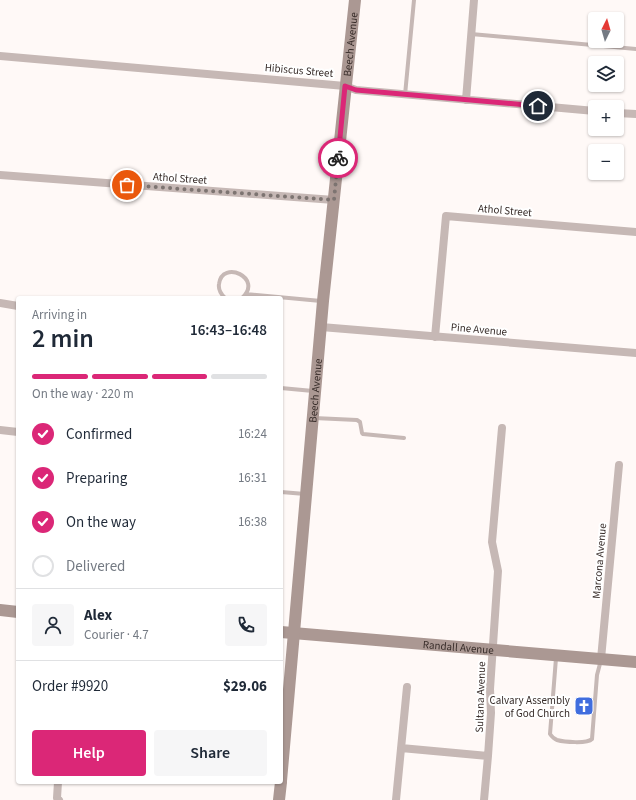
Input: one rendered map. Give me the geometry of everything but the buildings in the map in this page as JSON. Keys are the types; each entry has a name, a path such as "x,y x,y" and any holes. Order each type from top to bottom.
{"main road":[{"name":"Beech Avenue","path":"283,759 323,302 355,0"},
{"path":"0,610 16,612"},
{"name":"Randall Avenue","path":"283,632 636,662"},
{"name":"Beech Avenue","path":"279,800 281,784"}],"street":[{"path":"466,100 474,0"},
{"name":"Hibiscus Street","path":"0,56 345,86 356,90 405,95 588,110"},
{"path":"624,113 636,114"},
{"name":"Athol Street","path":"0,175 334,200"},
{"name":"Athol Street","path":"435,337 446,216 636,232"},
{"path":"0,303 16,306"},
{"name":"Pine Avenue","path":"321,327 636,353"},
{"name":"Sultana Avenue","path":"484,800 491,713 490,689 498,570 492,542 502,428"},
{"path":"0,430 16,432"},
{"name":"Marcona Avenue","path":"601,659 618,466"},
{"path":"396,800 407,687"},
{"path":"401,748 488,756"},
{"path":"58,784 58,799"}],"lane":[{"path":"405,95 414,0"},
{"path":"471,34 636,50"},
{"path":"223,296 219,285 222,277 230,272 235,272 244,276 248,285 246,294 265,296"},
{"path":"283,298 323,302"},
{"path":"283,388 315,391"},
{"path":"313,418 357,420 360,422 363,434 404,438"},
{"path":"283,492 307,494"},
{"path":"556,655 550,734 558,741 585,742 592,739 597,675 601,659"}],"way so far":[{"path":"127,185 334,200 338,158"}],"place":[{"name":"Calvary Assembly of God Church","path":"584,706"}],"route":[{"path":"338,158 345,86 356,90 538,106"}]}
